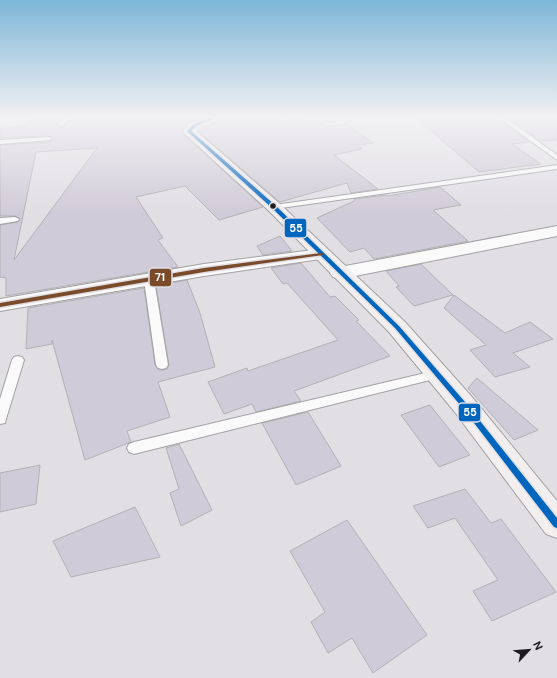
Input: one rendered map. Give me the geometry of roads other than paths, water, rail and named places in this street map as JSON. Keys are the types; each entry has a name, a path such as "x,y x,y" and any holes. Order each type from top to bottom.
{"street":[{"path":"211,150 274,207 397,327 438,374 557,524"},
{"path":"340,272 557,231"},
{"path":"0,305 204,270 321,254"}],"lane":[{"path":"546,150 557,158"},
{"path":"274,207 557,167"},
{"path":"0,221 15,219"},
{"path":"149,280 162,365"},
{"path":"0,418 18,360"},
{"path":"134,448 438,374"}]}
